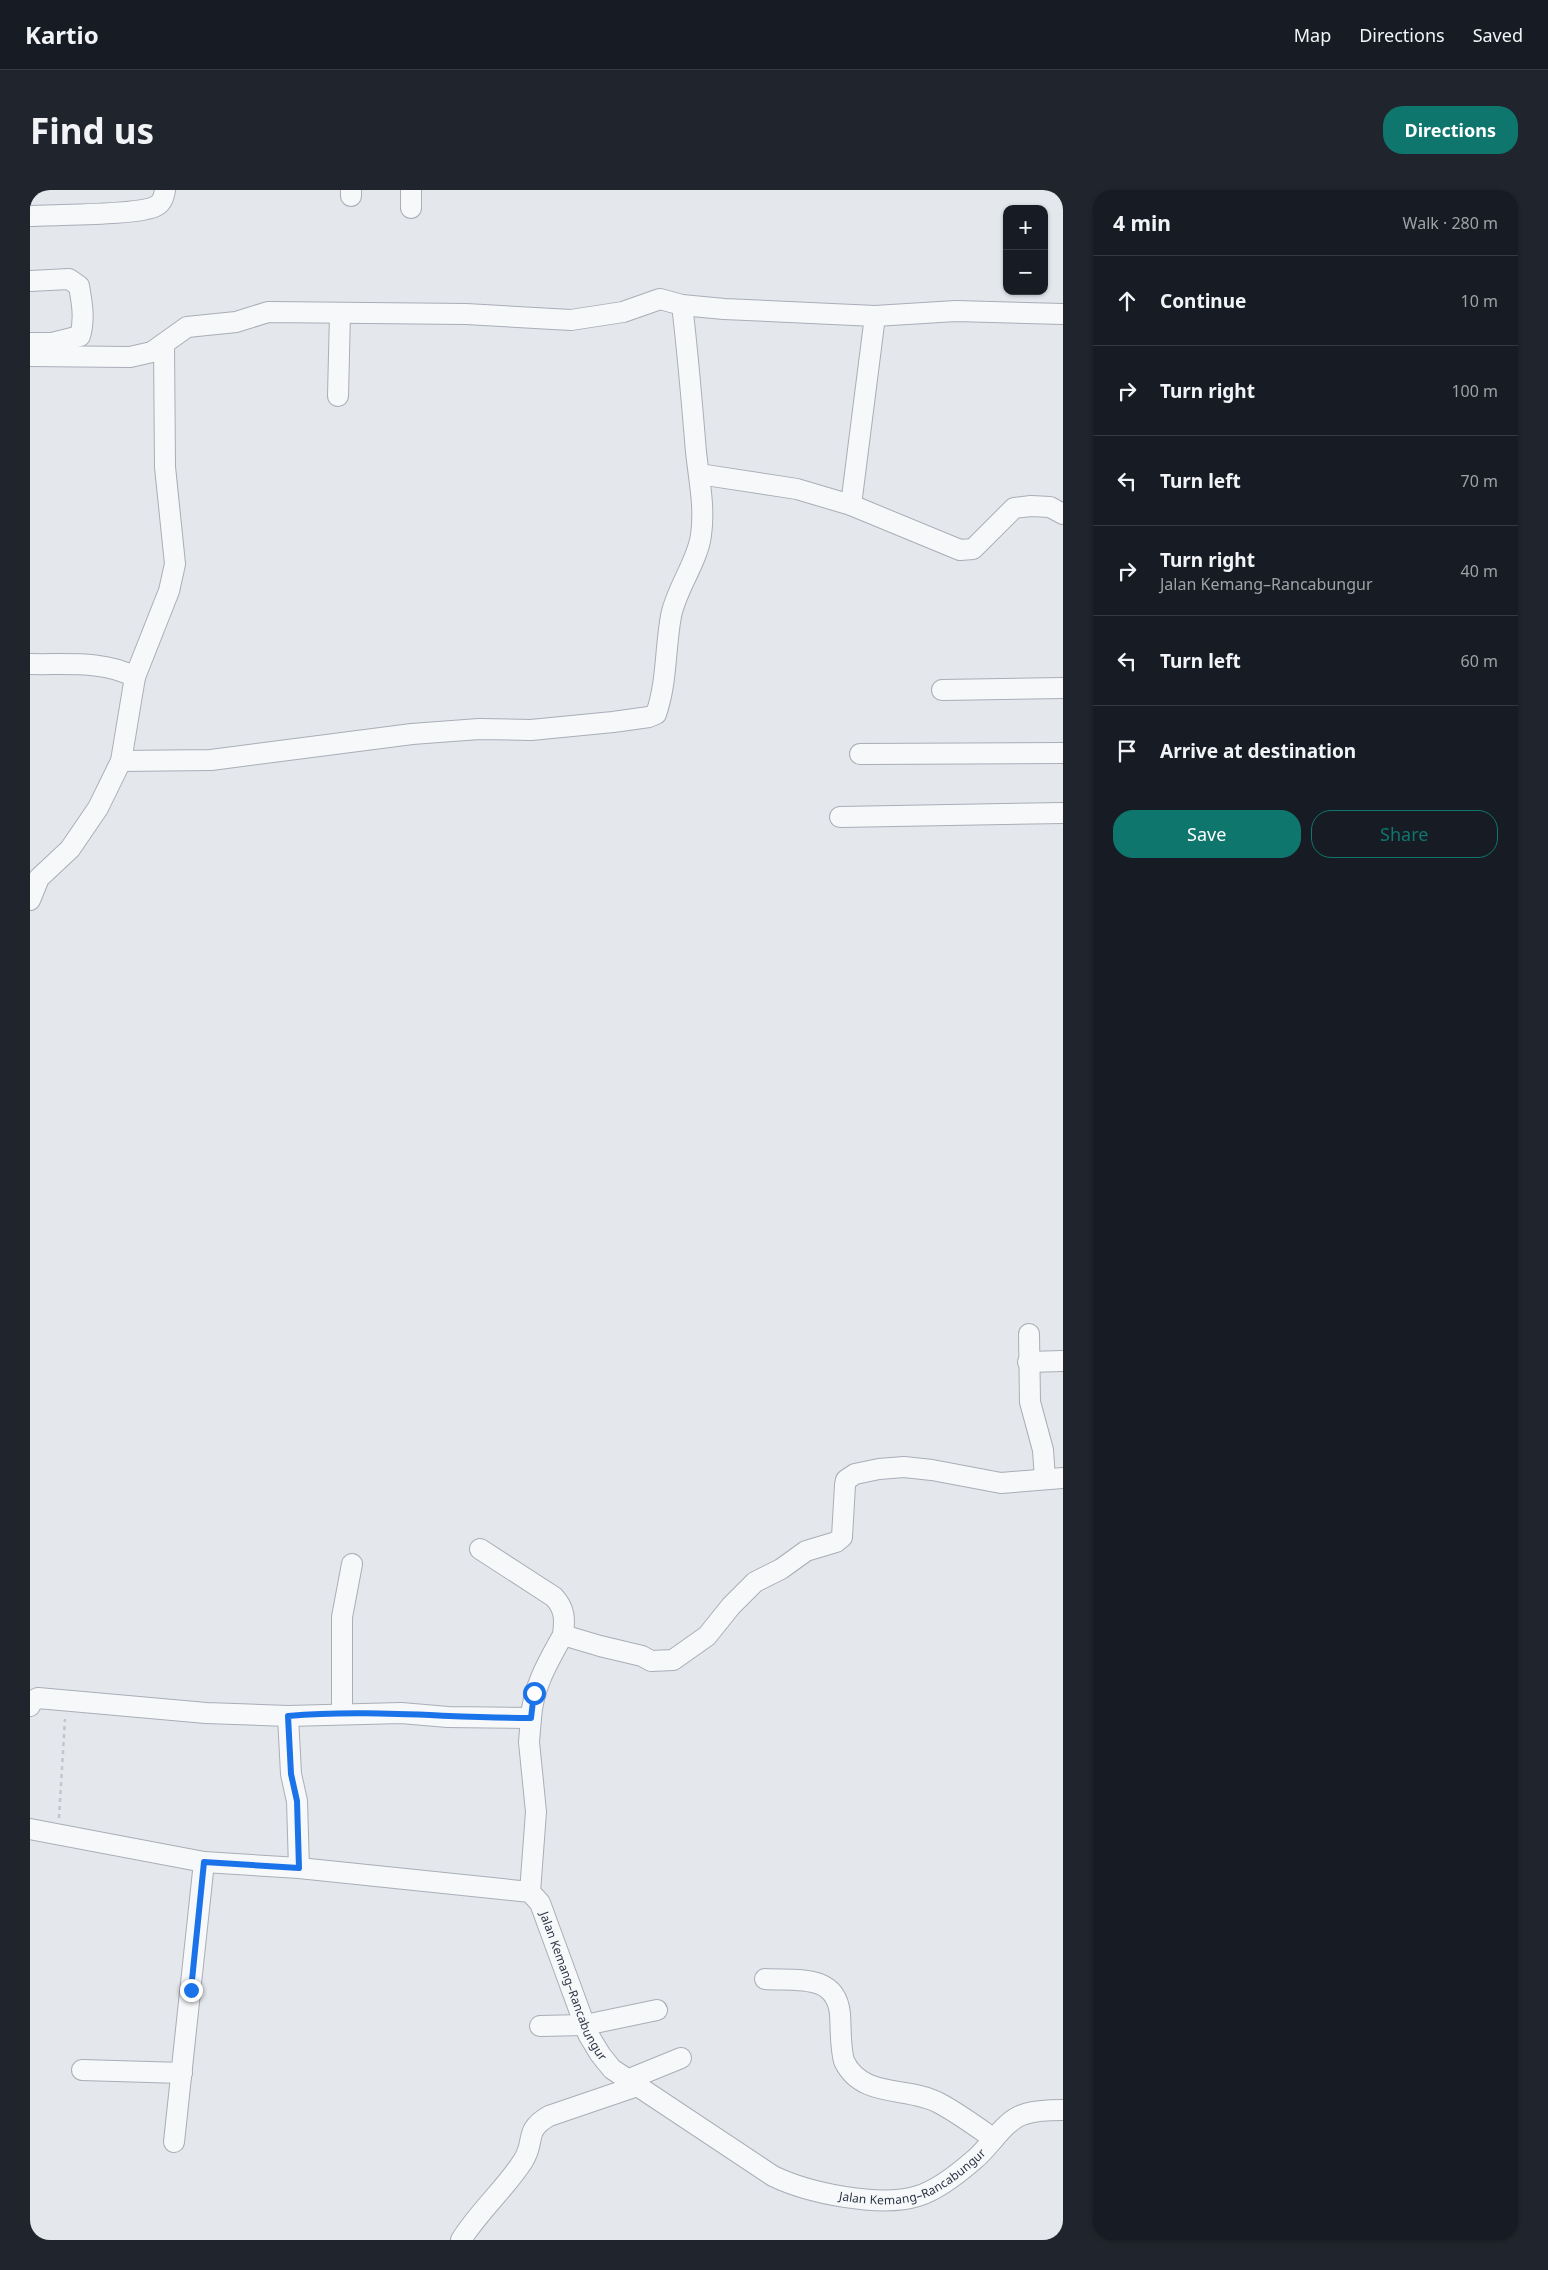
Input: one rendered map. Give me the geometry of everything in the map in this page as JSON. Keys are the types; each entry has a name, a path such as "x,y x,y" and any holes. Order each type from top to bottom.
{"street":[{"path":"30,216 135,211 156,206 164,198 165,190"},
{"path":"30,281 69,279 79,286 83,307 80,336 52,343 30,343"},
{"path":"30,356 130,357 152,352 187,327 236,322 268,312 466,314 571,320 623,312 660,299 682,305 724,309 875,316 956,311 1063,314"},
{"path":"121,761 211,760 412,734 479,729 531,730 613,722 649,717 656,714 662,693 671,615 679,589 701,536 702,492 682,305"},
{"path":"338,396 340,313"},
{"path":"851,505 875,316"},
{"path":"30,900 39,878 70,849 98,808 121,761 135,677 169,591 175,564 165,467 164,344"},
{"path":"699,474 797,489 851,505 941,543 965,550 973,549 1014,508 1050,507 1063,514"},
{"path":"30,664 102,666 116,668 135,677"},
{"path":"942,690 1063,688"},
{"path":"860,754 1063,753"},
{"path":"840,817 1063,813"},
{"path":"563,1634 600,1646 642,1656 651,1661 673,1660 707,1636 731,1606 755,1582 781,1569 806,1551 836,1542 842,1537 846,1480 855,1474 879,1468 904,1468 940,1472 1001,1483 1054,1479 1043,1450 1030,1402 1029,1334"},
{"path":"1028,1362 1063,1361"},
{"path":"30,1829 204,1862 299,1868 530,1892 536,1812 529,1742 534,1693 563,1634 565,1615 561,1604 554,1597 480,1548"},
{"path":"342,1714 342,1617 352,1564"},
{"path":"30,1706 32,1701 38,1698 185,1712 288,1716 401,1713 448,1717 531,1718"},
{"path":"288,1716 291,1774 297,1801 299,1868"},
{"path":"174,2142 204,1862"},
{"name":"Jalan Kemang–Rancabungur","path":"530,1892 540,1904 585,2025 600,2054 612,2069 773,2176 788,2183 815,2192 880,2200 895,2200 920,2195 976,2159 1008,2124 1024,2114 1063,2110"},
{"path":"765,1979 824,1984 834,1992 839,2003 844,2061 847,2068 858,2078 878,2089 939,2102 994,2139"},
{"path":"540,2026 585,2025 657,2010"},
{"path":"464,2235 525,2159 532,2130 537,2123 549,2116 632,2083 681,2058"},
{"path":"82,2070 182,2073"}],"path":[{"path":"58,1834 67,1700"}],"route":[{"path":"191,1990 204,1862 299,1868 297,1801 291,1774 288,1716 372,1712 448,1717 531,1718 534,1693"}]}
